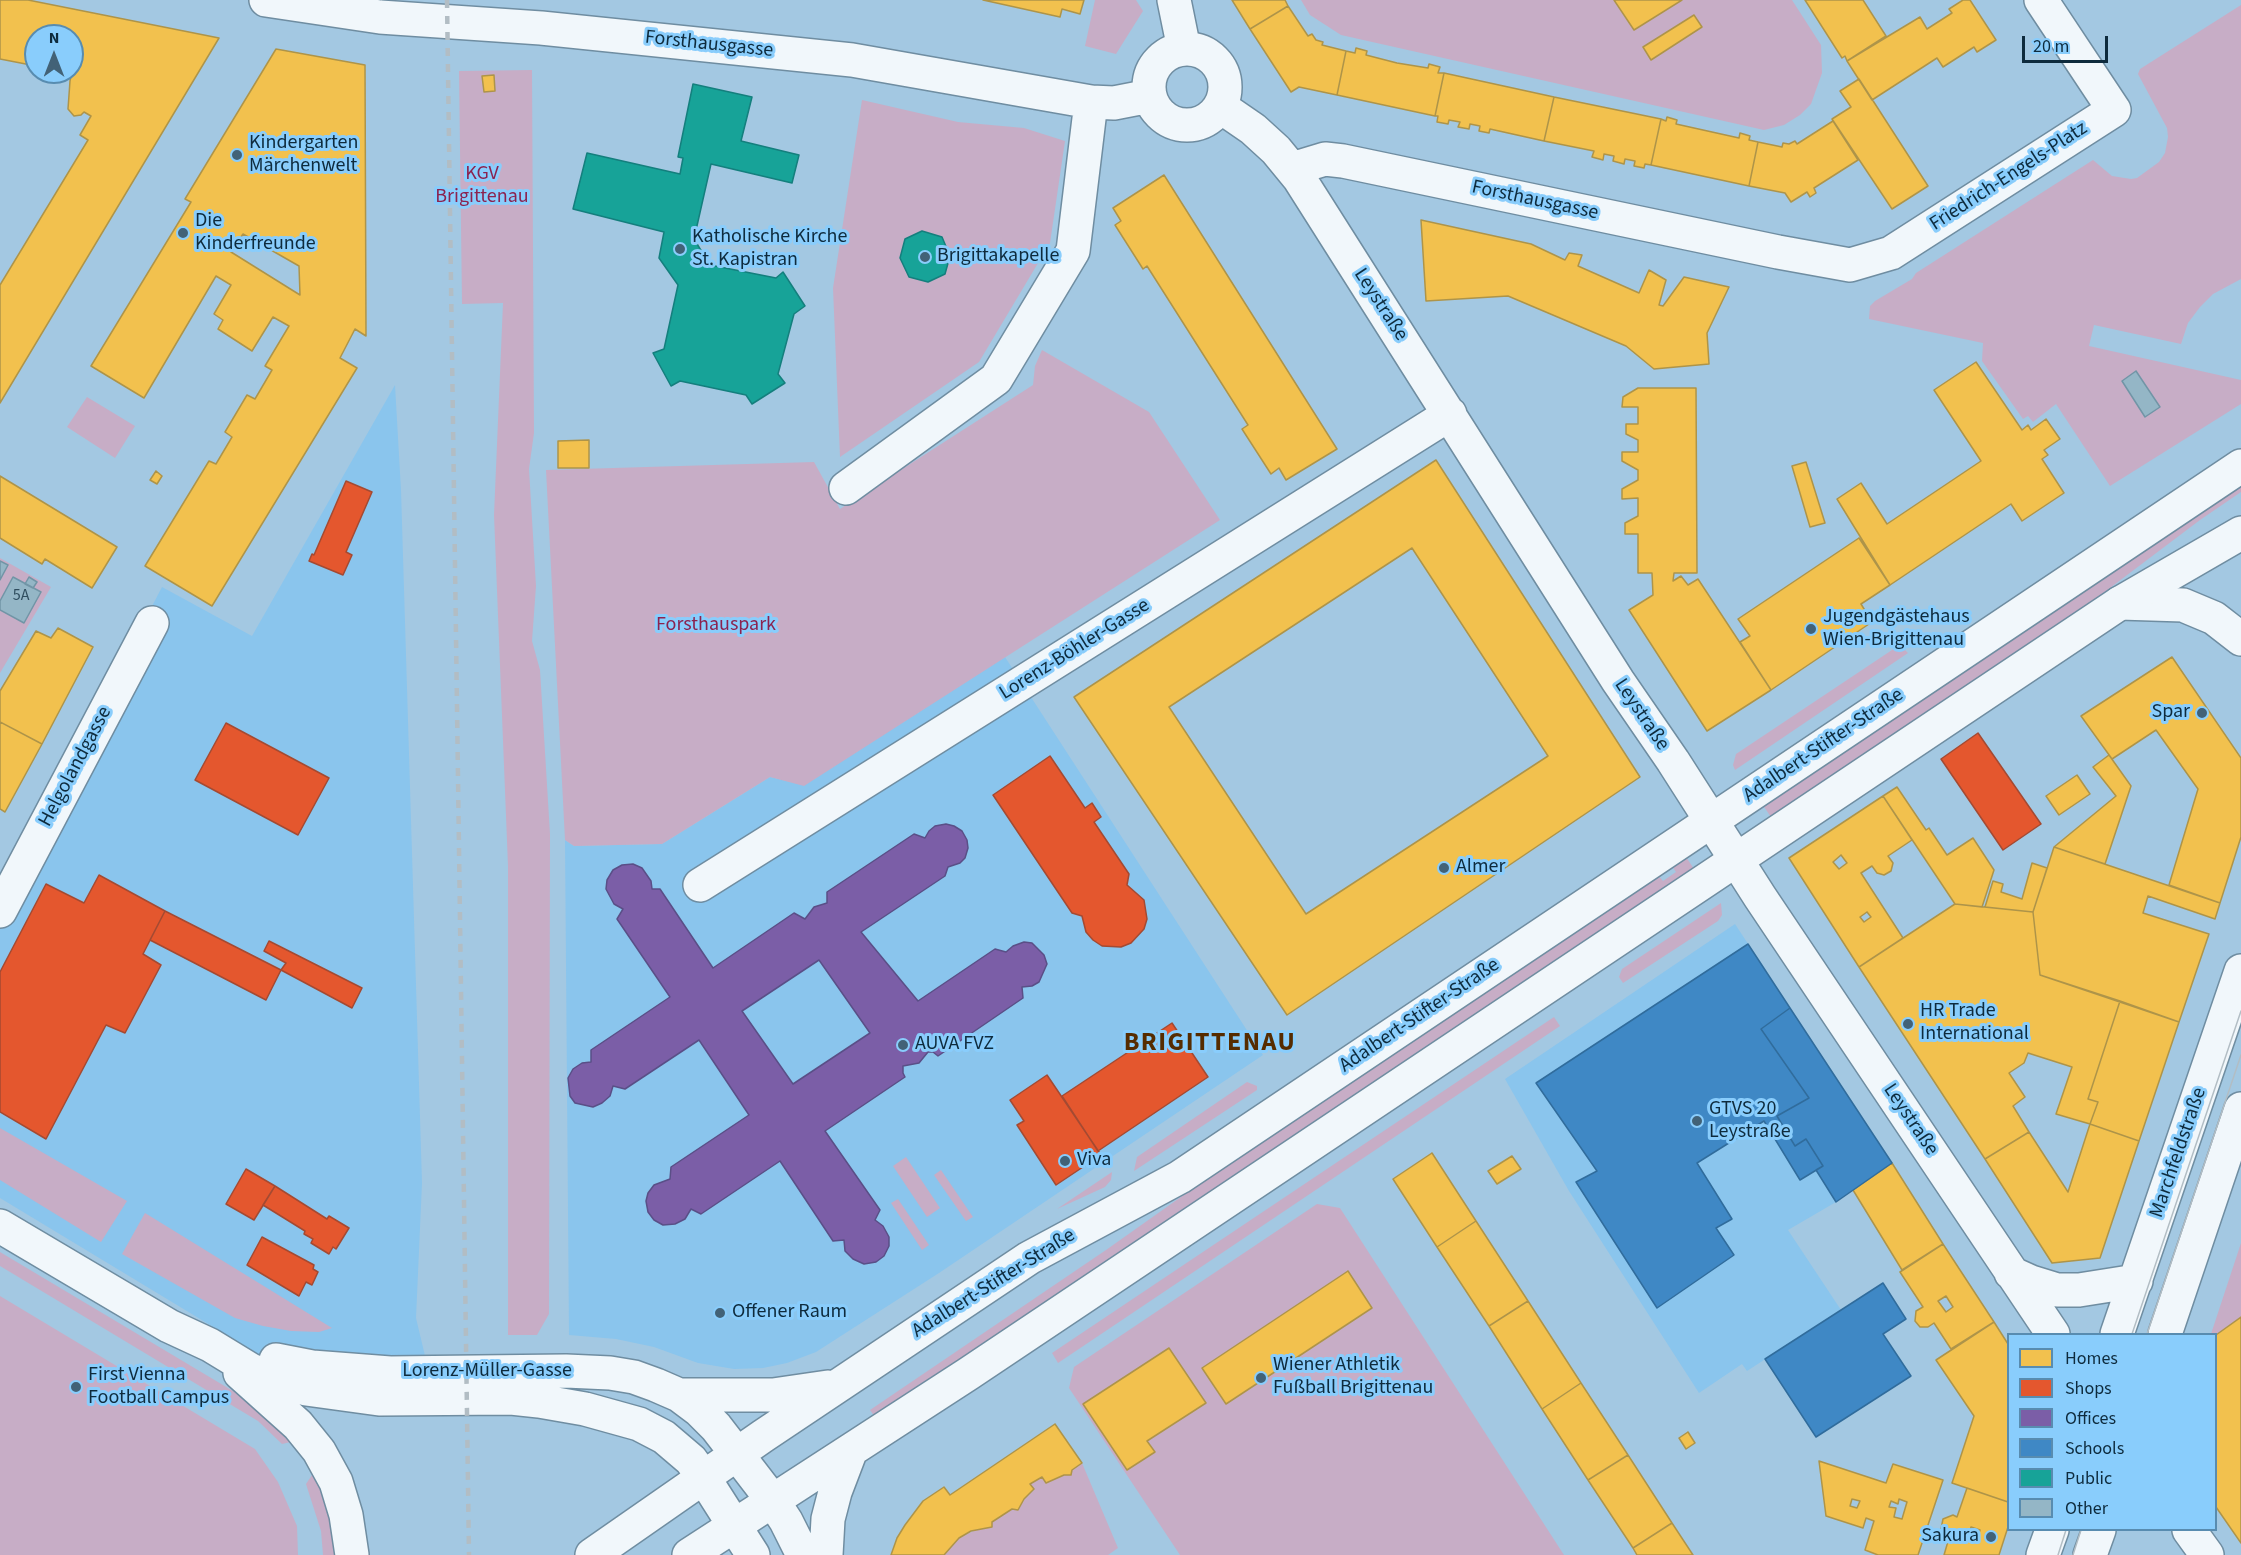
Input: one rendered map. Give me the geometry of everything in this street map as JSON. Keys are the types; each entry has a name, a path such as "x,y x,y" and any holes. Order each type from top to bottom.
{"street":[{"name":"Forsthausgasse","path":"266,0 347,7 380,17 541,28 852,60 1091,102 1114,103 1150,96"},
{"path":"1174,0 1184,49"},
{"name":"Friedrich-Engels-Platz","path":"1778,252 1850,265 1891,253 2114,110 2041,0"},
{"path":"1184,49 1207,54 1220,67 1226,85 1221,107 1208,120 1182,125 1165,119 1159,112 1150,96 1149,85 1156,66 1172,52 1184,49"},
{"path":"846,488 996,379 1073,251 1091,102"},
{"name":"Leystraße","path":"1221,107 1253,129 1276,150 1292,169 1618,681 2052,1333"},
{"name":"Forsthausgasse","path":"1292,169 1325,159 1343,161 1778,252"},
{"name":"Lorenz-Böhler-Gasse","path":"700,885 1450,414"},
{"name":"Adalbert-Stifter-Straße","path":"592,1555 838,1385 1029,1257 1180,1177 2241,466"},
{"path":"689,1555 851,1450 2120,603 2241,533"},
{"path":"2120,603 2183,605 2214,618 2241,639"},
{"name":"Helgolandgasse","path":"0,911 152,623"},
{"name":"Marchfeldstraße","path":"2118,1333 2241,971"},
{"path":"2166,1333 2241,1109"},
{"name":"Lorenz-Müller-Gasse","path":"0,1226 169,1326 251,1370 275,1380 306,1389 378,1399 526,1399 585,1409 639,1424 679,1448 704,1478 753,1555"},
{"path":"2011,1273 2057,1290 2079,1290 2136,1281"},
{"path":"210,1346 298,1425 318,1451 336,1482 346,1515 352,1555"},
{"name":"Lorenz-Müller-Gasse","path":"210,1346 275,1360 346,1370 566,1371 634,1377 679,1395 699,1410 738,1454 773,1501 803,1555"},
{"path":"679,1395 774,1395 838,1385"},
{"path":"826,1555 828,1519 835,1492 851,1450"},
{"path":"2043,1555 2052,1531"},
{"path":"2090,1555 2099,1531"},
{"path":"2190,1531 2207,1555"}],"shaded area":[{"path":"395,385 401,490 422,1183 416,1318 431,1381 291,1374 0,1198 0,898 162,587 252,636"},
{"path":"1005,657 1263,1055 939,1273 816,1352 787,1363 763,1368 734,1369 698,1363 654,1347 616,1339 569,1335 565,840 574,846 662,844 770,777 804,785"},
{"name":"GTVS 20 Leystraße","path":"1735,924 1892,1163 1836,1202 1788,1230 1841,1310 1747,1371 1742,1364 1699,1393 1569,1191 1505,1079"}],"green space":[{"path":"1095,0 1136,0 1143,11 1116,54 1085,46"},
{"path":"1301,0 1792,0 1821,45 1822,73 1811,104 1800,115 1784,125 1764,130 1341,35 1310,15"},
{"path":"2241,5 2241,279 2213,294 2200,307 2188,323 2181,344 2094,325 2089,346 2241,380 2241,404 2110,486 2056,404 2033,422 2028,416 2023,419 1982,361 1983,343 1869,319 1870,306 1912,279 1916,273 2093,160 2112,176 2131,179 2137,178 2159,162 2165,153 2167,128 2138,74 2140,69"},
{"name":"KGV Brigittenau","path":"532,70 534,433 529,469 536,586 532,641 540,670 550,834 549,1314 537,1335 508,1335 508,866 494,515 503,303 462,304 459,71"},
{"path":"862,100 958,122 1024,128 1065,141 1050,243 979,362 840,457 833,288"},
{"name":"Forsthauspark","path":"1042,350 1149,412 1220,520 804,786 770,777 662,844 574,846 565,840 546,470 814,462 840,509 1033,385 1035,366"},
{"path":"87,397 135,426 115,458 67,427"},
{"path":"2241,482 2241,492 2094,600 1771,817 1762,804"},
{"path":"0,558 51,587 0,673"},
{"path":"1895,648 1904,649 1908,653 1735,770 1733,765 1736,754"},
{"path":"1686,857 1694,869 875,1417 870,1410 1106,1250 1260,1141 1658,875 1663,881 1676,872 1672,866"},
{"path":"1721,903 1722,915 1718,921 1623,983 1619,977 1622,969"},
{"path":"1554,1017 1560,1026 1058,1363 1052,1353"},
{"path":"1247,1082 1257,1086 1257,1090 1134,1171 1137,1157"},
{"path":"0,1128 127,1201 101,1242 0,1180"},
{"path":"906,1157 940,1208 927,1217 893,1166"},
{"path":"941,1170 973,1217 966,1221 934,1175"},
{"path":"1112,1172 1111,1180 1105,1187 1057,1209"},
{"path":"898,1199 929,1245 922,1250 891,1203"},
{"name":"Wiener Athletik Fußball Brigittenau","path":"1317,1204 1340,1208 1564,1555 1180,1555 1069,1388 1074,1367"},
{"path":"145,1213 332,1328 319,1332 291,1331 235,1318 122,1254"},
{"path":"2241,1243 2241,1317 2217,1334 2211,1333"},
{"path":"0,1252 260,1408 295,1441 282,1444 258,1421 0,1266"},
{"name":"First Vienna Football Campus","path":"0,1296 255,1449 278,1482 297,1526 298,1555 0,1555"},
{"path":"1082,1463 1118,1548 1108,1555 944,1555 959,1538 992,1522 1012,1509 1018,1510 1024,1499 1034,1490 1030,1484 1042,1477 1046,1483"},
{"path":"314,1472 330,1508 336,1555 323,1555 321,1531 306,1484"}],"building: Homes":[{"path":"0,0 28,0 219,38 0,403 0,285 88,140 80,135 91,116 84,112 74,116 68,109 70,84 84,84 84,24 24,24 24,64 0,59"},
{"path":"983,0 1084,0 1080,14 1062,9 1060,17"},
{"path":"1232,0 1285,0 1288,6 1250,29"},
{"path":"1614,0 1682,0 1634,30"},
{"path":"1805,0 1863,0 1886,36 1847,61 1845,56 1842,58"},
{"path":"1963,0 1970,0 1996,40 1977,52 1974,47 1943,67 1937,58 1872,100 1847,61 1920,17 1927,29 1952,13 1949,9"},
{"path":"1288,6 1308,36 1312,34 1316,40 1323,42 1322,45 1346,51 1337,95 1299,87 1291,92 1250,29"},
{"path":"1694,15 1702,27 1651,60 1643,47"},
{"path":"1356,48 1367,51 1366,55 1397,63 1428,68 1429,64 1440,67 1438,73 1444,73 1435,116 1337,95 1346,51 1355,53"},
{"path":"276,49 365,65 366,336 355,329 340,358 357,368 212,606 145,566 209,461 216,464 232,437 225,432 247,395 255,399 272,370 265,366 289,326 273,317 252,351 218,329 223,320 214,314 231,285 216,276 144,398 91,366 191,202 185,199","holes":["243,234 299,266 300,295 231,252"]},
{"path":"1444,73 1554,97 1544,141 1490,129 1489,133 1479,131 1480,126 1470,124 1469,129 1458,127 1460,122 1449,120 1448,124 1437,122 1438,116 1435,116"},
{"path":"494,75 495,91 484,92 482,76"},
{"path":"1859,79 1928,186 1892,209 1832,119 1851,107 1840,91"},
{"path":"1554,97 1661,119 1651,165 1645,164 1644,168 1634,166 1635,161 1625,159 1624,164 1613,161 1614,156 1604,154 1603,160 1592,157 1594,151 1544,141"},
{"path":"1667,117 1677,120 1676,124 1739,138 1740,133 1750,136 1749,140 1758,142 1749,186 1651,165 1661,119 1666,121"},
{"path":"1833,121 1858,160 1814,188 1816,193 1810,197 1807,192 1791,202 1785,193 1749,186 1758,142 1782,147 1783,143 1789,144 1795,141 1797,144"},
{"path":"1164,175 1337,449 1286,480 1279,468 1271,474 1242,429 1248,425 1147,266 1143,269 1115,225 1121,221 1113,208"},
{"path":"1421,220 1531,244 1565,260 1569,253 1582,255 1578,266 1639,293 1649,270 1666,280 1659,305 1663,306 1684,277 1729,287 1707,333 1709,364 1654,369 1626,346 1508,296 1426,301"},
{"path":"1976,362 2022,430 2028,425 2031,430 2046,419 2060,439 2044,450 2048,455 2042,459 2064,493 2022,521 2011,504 1890,585 1837,499 1861,483 1887,524 1981,461 1934,390"},
{"path":"1638,388 1696,388 1697,573 1674,573 1673,581 1681,576 1688,585 1698,579 1771,690 1707,731 1629,610 1653,595 1652,573 1638,573 1638,534 1625,534 1625,523 1638,516 1638,498 1622,499 1622,489 1638,480 1638,470 1622,461 1622,452 1638,452 1638,440 1626,434 1626,424 1638,424 1638,407 1622,407 1623,397"},
{"path":"589,440 589,468 558,468 558,441"},
{"path":"1436,460 1640,777 1287,1015 1074,697","holes":["1412,548 1548,756 1306,914 1169,707"]},
{"path":"1806,462 1825,523 1810,527 1792,466"},
{"path":"156,471 162,476 157,484 150,480"},
{"path":"0,476 117,547 92,588 45,559 42,564 0,538"},
{"path":"1859,538 1890,585 1861,604 1872,622 1771,690 1740,642 1750,636 1738,619"},
{"path":"58,628 93,647 42,744 0,722 0,691 36,631 51,638"},
{"path":"2172,657 2241,758 2241,837 2220,903 2169,885 2198,789 2156,730 2112,759 2081,716"},
{"path":"0,722 42,744 5,812 0,809"},
{"path":"2109,755 2131,786 2105,864 2054,847 2116,796 2093,767"},
{"path":"2077,775 2090,794 2059,815 2046,796"},
{"path":"1897,787 1926,830 1929,828 1947,855 1973,838 1994,870 1982,907 1955,904 1883,796"},
{"path":"1883,796 1912,840 1888,856 1893,863 1891,871 1884,875 1877,873 1872,866 1861,873 1903,938 1859,967 1789,858","holes":["1841,855 1847,863 1839,869 1833,862","1867,912 1871,917 1864,922 1860,917"]},
{"path":"2054,847 2220,903 2215,919 2148,896 2143,913 2209,934 2179,1022 2040,975 2033,912"},
{"path":"2032,863 2047,868 2033,912 1985,907 1993,881 2003,884 2001,892 2022,899"},
{"path":"1955,904 2033,912 2040,975 2120,1001 2088,1099 2098,1102 2090,1124 2056,1114 2072,1067 2028,1053 2024,1063 2009,1073 2025,1097 2013,1106 2029,1132 1985,1159 1859,967"},
{"path":"2120,1001 2179,1022 2139,1141 2090,1124 2098,1102 2088,1099"},
{"path":"2090,1124 2139,1141 2100,1258 2052,1263 1985,1159 2029,1132 2068,1192"},
{"path":"1432,1153 1476,1221 1437,1247 1393,1179"},
{"path":"1512,1156 1521,1169 1497,1184 1488,1171"},
{"path":"1892,1163 1943,1244 1902,1270 1853,1190"},
{"path":"1476,1221 1528,1301 1489,1326 1437,1247"},
{"path":"1943,1244 1994,1322 1951,1349 1934,1323 1928,1327 1920,1327 1915,1321 1916,1311 1923,1307 1900,1272","holes":["1946,1296 1953,1307 1946,1312 1938,1301"]},
{"path":"1348,1271 1372,1308 1226,1404 1202,1368"},
{"path":"1528,1301 1581,1383 1542,1409 1489,1326"},
{"path":"2241,1317 2241,1543 2217,1508 2217,1334"},
{"path":"1994,1322 2007,1342 2007,1502 1952,1483 1974,1416 1936,1360"},
{"path":"1169,1348 1206,1403 1147,1441 1155,1452 1127,1470 1083,1404"},
{"path":"1581,1383 1628,1455 1588,1480 1542,1409"},
{"path":"1055,1424 1082,1463 1072,1470 1071,1475 1064,1475 1046,1483 1042,1477 1030,1484 1034,1489 1024,1499 1018,1510 1012,1509 992,1522 992,1527 971,1531 959,1538 944,1555 891,1555 897,1538 923,1501 944,1487 950,1495"},
{"path":"1688,1432 1695,1443 1686,1449 1679,1438"},
{"path":"1628,1455 1672,1523 1633,1548 1588,1480"},
{"path":"1819,1461 1886,1483 1893,1464 1943,1480 1918,1555 1878,1555 1865,1550 1874,1521 1866,1518 1863,1528 1826,1516","holes":["1852,1499 1860,1501 1857,1508 1850,1506","1899,1499 1907,1502 1902,1519 1894,1517 1896,1508 1889,1507 1891,1501 1898,1504"]},
{"path":"1967,1488 2007,1502 2007,1530 1999,1555 1944,1555 1949,1538 1945,1537 1941,1529 1943,1519 1953,1515 1957,1517","holes":["1971,1527 1980,1530 1976,1542 1967,1539"]},
{"path":"1672,1523 1693,1555 1637,1555 1633,1548"}],"building: Shops":[{"path":"346,481 372,492 346,552 352,555 343,575 309,561 312,554 314,555"},
{"path":"226,723 329,778 298,835 195,780"},
{"path":"1978,733 2041,824 2003,850 1941,759"},
{"path":"1050,756 1085,808 1092,803 1101,817 1094,822 1129,874 1127,885 1144,900 1147,919 1144,929 1131,943 1121,947 1102,946 1093,940 1086,932 1082,916 1072,913 993,795"},
{"path":"99,875 165,911 143,954 161,965 125,1033 106,1025 46,1139 0,1112 0,972 46,884 84,903"},
{"path":"165,911 281,970 266,1000 150,940"},
{"path":"269,941 362,988 352,1008 281,970 286,963 264,951"},
{"path":"1172,1023 1208,1077 1098,1151 1062,1096"},
{"path":"1047,1075 1101,1155 1056,1185 1017,1125 1024,1121 1010,1100"},
{"path":"246,1169 275,1186 254,1220 226,1204"},
{"path":"275,1186 327,1219 329,1216 349,1228 336,1249 333,1247 329,1254 311,1243 313,1239 304,1234 305,1231 263,1205"},
{"path":"262,1237 314,1265 313,1269 318,1272 312,1285 306,1282 299,1296 247,1265"}],"building: Offices":[{"name":"AUVA FVZ","path":"946,824 962,831 968,848 965,858 960,863 948,867 945,876 861,932 918,1001 995,949 1006,952 1013,946 1024,942 1032,943 1044,955 1047,964 1039,982 1032,986 1022,987 1023,998 938,1056 933,1052 928,1052 919,1063 903,1066 905,1077 825,1131 880,1210 875,1220 883,1226 889,1237 889,1246 884,1256 876,1262 864,1264 853,1259 845,1251 844,1240 833,1241 780,1161 701,1214 691,1209 685,1219 675,1224 663,1225 654,1220 648,1212 646,1201 654,1185 670,1179 671,1167 749,1115 699,1040 625,1089 613,1086 610,1096 593,1107 575,1103 570,1096 568,1078 573,1069 582,1063 591,1062 591,1050 670,997 617,919 623,909 614,904 606,889 607,880 613,870 622,865 633,864 642,868 651,881 652,889 660,889 713,968 794,913 805,919 814,907 827,903 827,892 914,834 925,838 935,826","holes":["819,960 870,1033 793,1084 742,1011"]}],"building: Schools":[{"path":"1748,944 1790,1008 1761,1029 1809,1098 1777,1116 1795,1146 1806,1139 1823,1166 1800,1180 1764,1121 1697,1163 1732,1219 1716,1228 1734,1255 1657,1308 1576,1182 1597,1171 1536,1083"},
{"path":"1790,1008 1892,1163 1836,1202 1816,1170 1823,1166 1806,1139 1795,1146 1777,1116 1809,1098 1761,1029"},
{"path":"1883,1283 1906,1319 1883,1334 1911,1376 1816,1437 1765,1359"}],"building: Public":[{"name":"Katholische Kirche St. Kapistran","path":"693,84 752,97 741,141 799,155 792,183 711,164 694,239 710,265 776,278 783,272 805,306 794,314 778,374 785,383 752,404 746,395 680,381 671,386 653,353 664,349 678,285 659,258 664,232 573,209 587,153 680,174 683,158 678,157"},
{"name":"Brigittakapelle","path":"922,231 942,237 950,256 945,274 928,282 909,277 900,258 905,239"}],"building: Other":[{"path":"2136,371 2160,407 2145,417 2122,381"},
{"path":"0,561 8,565 0,580"},
{"path":"13,577 41,592 24,623 0,610 0,601"},
{"path":"29,577 37,582 33,588 25,584"}],"tram line":[{"path":"2132,1333 2241,1011"},
{"path":"2147,1333 2241,1055"},
{"path":"2058,1555 2066,1531"},
{"path":"2073,1555 2081,1531"}],"railway":[{"path":"447,0 469,1555"}],"place":[{"name":"Kindergarten Märchenwelt","path":"237,155"},
{"name":"Die Kinderfreunde","path":"183,233"},
{"name":"Katholische Kirche St. Kapistran","path":"680,249"},
{"name":"Brigittakapelle","path":"925,257"},
{"name":"Jugendgästehaus Wien-Brigittenau","path":"1811,629"},
{"name":"Spar","path":"2202,713"},
{"name":"Almer","path":"1444,868"},
{"name":"HR Trade International","path":"1908,1024"},
{"name":"AUVA FVZ","path":"903,1045"},
{"name":"GTVS 20 Leystraße","path":"1697,1121"},
{"name":"Viva","path":"1065,1161"},
{"name":"Offener Raum","path":"720,1313"},
{"name":"Wiener Athletik Fußball Brigittenau","path":"1261,1378"},
{"name":"First Vienna Football Campus","path":"76,1387"},
{"name":"Sakura","path":"1991,1537"}],"district":[{"name":"BRIGITTENAU","path":"1210,1044"}]}
